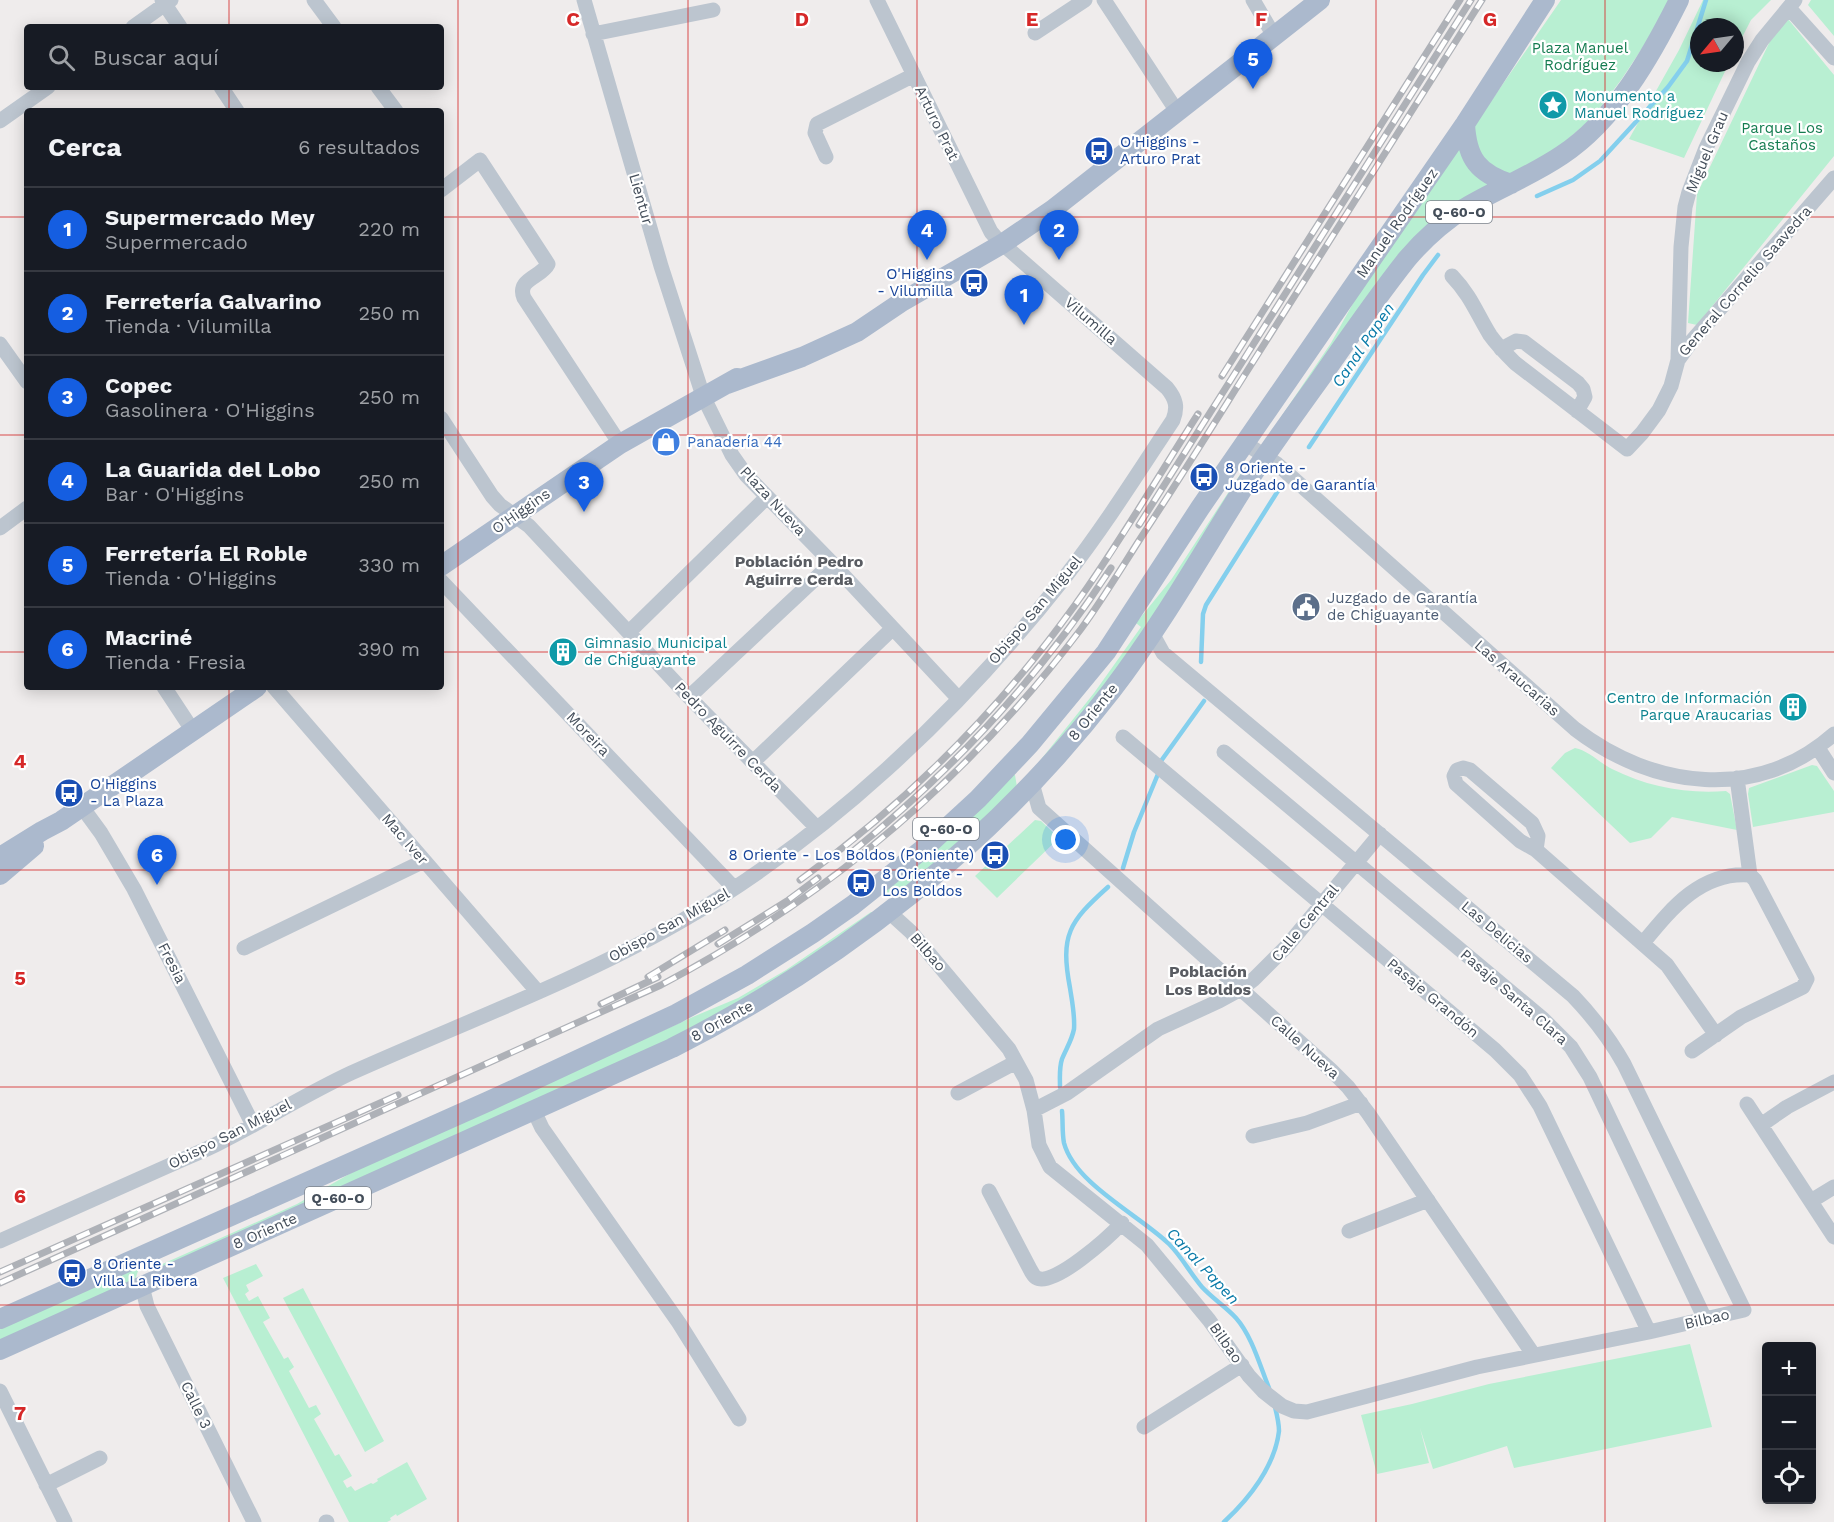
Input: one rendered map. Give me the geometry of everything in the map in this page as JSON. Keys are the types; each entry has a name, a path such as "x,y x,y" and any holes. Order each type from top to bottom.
{"main road":[{"name":"O'Higgins","path":"444,564 620,444 703,396 727,384 825,347 877,320 903,301 1002,244 1052,210 1320,0"},
{"name":"Manuel Rodríguez","path":"1245,443 1465,124 1545,0"},
{"name":"Manuel Rodríguez","path":"1265,456 1383,289 1418,245 1463,210 1562,155 1595,127 1632,81 1679,0"},
{"path":"1465,124 1466,141 1474,161 1490,176 1510,184"},
{"name":"8 Oriente","path":"0,1319 489,1101 669,1018 763,965 853,905 945,830 997,780 1071,696 1122,630 1245,443"},
{"name":"8 Oriente","path":"0,1350 672,1048 735,1014 815,964 889,912 960,852 1032,783 1106,698 1152,633 1265,456"},
{"path":"0,857 61,821 253,690"},
{"path":"1030,744 1026,765 1027,776 1032,783"},
{"path":"0,875 61,821"},
{"path":"853,905 878,906 889,912"},
{"path":"142,1286 147,1268 162,1247"}],"street":[{"path":"314,0 332,24"},
{"name":"Lientur","path":"584,0 661,266 703,396"},
{"name":"Arturo Prat","path":"877,0 980,213 991,232 1002,244"},
{"path":"1035,33 1085,0"},
{"path":"1104,0 1178,113"},
{"path":"1253,0 1274,36"},
{"path":"137,24 166,1 178,24"},
{"path":"1792,4 1834,58"},
{"name":"Miguel Grau","path":"1678,360 1681,247 1689,192 1706,148 1748,62 1762,40 1792,4"},
{"path":"593,34 713,10"},
{"path":"826,157 815,133 817,124 914,75"},
{"path":"0,121 44,90"},
{"path":"223,90 235,108"},
{"path":"380,90 394,108"},
{"path":"444,182 480,160 548,264 545,269 524,284 522,293 524,298 620,444"},
{"name":"General Cornelio Saavedra","path":"1577,411 1627,449 1659,410 1671,386 1678,360 1706,324 1834,178"},
{"name":"Vilumilla","path":"1002,244 1167,388 1176,402"},
{"path":"1452,276 1466,290 1491,336 1501,349 1515,363 1577,411 1585,397 1578,383 1524,342 1516,341 1501,349"},
{"path":"0,344 24,378"},
{"name":"Plaza Nueva","path":"703,396 739,467 958,698"},
{"name":"Obispo San Miguel","path":"0,1241 203,1150 253,1125 304,1095 639,944 735,888 817,828 906,750 958,698 1037,611 1087,548 1173,420 1176,402"},
{"path":"444,423 492,496 514,516"},
{"name":"Las Araucarias","path":"1245,443 1265,456 1336,516 1590,741 1629,762 1658,772 1687,778 1737,778 1779,768 1798,760 1818,748 1834,734"},
{"path":"629,632 768,497"},
{"path":"0,528 24,510"},
{"name":"Pedro Aguirre Cerda","path":"514,516 529,526 689,697 817,828"},
{"path":"689,697 832,563"},
{"name":"Moreira","path":"444,584 735,888"},
{"path":"753,762 892,629"},
{"name":"Las Delicias","path":"1152,633 1163,653 1573,996 1603,1030 1624,1064 1744,1310"},
{"path":"166,690 193,731"},
{"name":"Mac Iver","path":"277,690 537,991"},
{"name":"Pasaje Grandón","path":"1123,737 1495,1050 1529,1087 1649,1332"},
{"path":"1818,748 1834,773"},
{"name":"Pasaje Santa Clara","path":"1224,752 1543,1019 1570,1047 1590,1077 1705,1319"},
{"path":"1536,850 1538,836 1532,823 1470,770 1462,768 1457,770 1454,777 1456,784 1520,841 1536,850 1667,965 1716,1035"},
{"path":"1692,1051 1765,1005 1799,990 1806,983 1806,974 1755,880 1750,875 1737,778"},
{"name":"Calle Nueva","path":"1032,783 1039,808 1331,1070 1361,1104 1533,1354"},
{"name":"Fresia","path":"82,807 101,833 134,889 253,1125"},
{"name":"Calle Central","path":"1034,1110 1067,1093 1158,1029 1241,989 1276,958 1380,834"},
{"path":"244,948 424,861"},
{"path":"1643,943 1673,906 1696,889 1721,878 1750,875"},
{"name":"Bilbao","path":"889,912 904,924 934,958 1000,1037 1017,1062 1026,1080 1034,1110 1039,1145 1050,1167 1122,1223 1155,1253 1209,1320 1255,1383 1282,1406 1294,1411 1307,1412 1533,1354 1649,1332 1744,1310"},
{"path":"958,1093 1017,1062"},
{"path":"1761,1125 1787,1107 1834,1082"},
{"path":"1253,1136 1307,1124 1361,1104"},
{"path":"1747,1104 1834,1237"},
{"path":"534,1111 542,1128 679,1323 739,1419"},
{"path":"1811,1201 1834,1187"},
{"path":"989,1191 1036,1278 1045,1279 1071,1266 1098,1246 1122,1223"},
{"path":"1349,1231 1428,1200"},
{"name":"Calle 3","path":"142,1286 147,1306 254,1522"},
{"path":"1144,1427 1242,1365"},
{"path":"0,1391 64,1522"},
{"path":"46,1485 100,1458"}],"green space":[{"name":"Plaza Manuel Rodríguez","path":"1561,0 1669,0 1647,41 1593,117 1551,154 1460,202 1280,423 1279,420 1331,343 1361,289"},
{"path":"1703,0 1771,0 1751,20 1744,34 1744,18 1694,18"},
{"path":"1811,0 1834,0 1834,36 1808,5"},
{"name":"Parque Los Castaños","path":"1788,19 1834,75 1834,156 1697,325 1688,323 1697,194 1771,39"},
{"path":"1690,27 1690,72 1725,72 1684,158 1629,139"},
{"path":"1241,473 1244,475 1165,600 1097,696 1035,767 1094,693 1141,627 1136,623 1171,580"},
{"path":"1575,748 1612,769 1653,785 1682,790 1726,791 1730,794 1737,830 1672,817 1651,838 1630,843 1551,768 1565,753"},
{"path":"1812,765 1817,766 1834,791 1834,812 1753,827 1749,788"},
{"path":"1012,774 1015,775 1017,787 981,823 894,897 882,894 938,848"},
{"path":"1035,820 1041,821 1059,838 997,898 975,876"},
{"path":"871,912 875,913 788,973 673,1039 160,1270 158,1266 297,1204 358,1169 738,998 786,970"},
{"path":"256,1264 263,1276 246,1285 249,1291 245,1294 249,1301 258,1296 270,1318 263,1322 284,1359 288,1357 294,1367 289,1371 309,1408 316,1405 321,1414 314,1419 335,1456 339,1454 352,1476 343,1481 347,1488 351,1486 355,1491 373,1484 378,1481 377,1479 407,1462 427,1499 397,1516 396,1514 387,1522 349,1522 223,1278"},
{"path":"135,1269 138,1271 135,1280 0,1341 0,1329"},
{"path":"303,1288 384,1441 365,1452 283,1298"},
{"path":"1690,1344 1712,1427 1514,1468 1507,1446 1433,1469 1420,1428 1429,1463 1377,1474 1361,1415 1489,1384"}],"waterway":[{"name":"Canal Papen","path":"1537,196 1573,180 1600,161 1668,87 1687,61 1706,0"},
{"name":"Canal Papen","path":"1309,447 1438,255"},
{"name":"Canal Papen","path":"1201,662 1203,614 1206,605 1281,486"},
{"name":"Canal Papen","path":"1161,761 1204,701"},
{"name":"Canal Papen","path":"1123,868 1134,832 1158,774"},
{"name":"Canal Papen","path":"1060,1087 1061,1062 1074,1029 1067,970 1067,942 1076,920 1108,887"},
{"name":"Canal Papen","path":"1062,1111 1064,1143 1070,1158 1094,1185 1169,1244 1202,1287 1236,1318 1251,1342 1269,1388"},
{"name":"Canal Papen","path":"1224,1522 1243,1503 1259,1481 1272,1457 1279,1431 1275,1407"}],"railway":[{"path":"1222,376 1460,0"},
{"path":"1139,525 1471,0"},
{"path":"0,1283 661,985 722,951 781,913 837,874 891,831 991,736 1037,684 1089,618 1482,0"},
{"path":"800,880 839,851 913,788 982,719 1015,682 1091,582 1198,414"},
{"path":"852,852 925,788 993,720 1055,647 1111,568"},
{"path":"718,944 787,901 818,878"},
{"path":"648,977 725,930"},
{"path":"601,1004 658,977"},
{"path":"0,1272 398,1095"}],"place":[{"name":"Ferretería El Roble","path":"1253,89"},
{"name":"Monumento a Manuel Rodríguez","path":"1553,105"},
{"name":"O'Higgins - Arturo Prat","path":"1099,151"},
{"name":"La Guarida del Lobo","path":"927,260"},
{"name":"Ferretería Galvarino","path":"1059,260"},
{"name":"O'Higgins - Vilumilla","path":"974,283"},
{"name":"Supermercado Mey","path":"1024,325"},
{"name":"Panadería 44","path":"666,442"},
{"name":"8 Oriente - Juzgado de Garantía","path":"1204,477"},
{"name":"Copec","path":"584,512"},
{"name":"Juzgado de Garantía de Chiguayante","path":"1306,607"},
{"name":"Gimnasio Municipal de Chiguayante","path":"563,652"},
{"name":"Centro de Información Parque Araucarias","path":"1793,707"},
{"name":"O'Higgins - La Plaza","path":"69,793"},
{"name":"8 Oriente - Los Boldos (Poniente)","path":"995,855"},
{"name":"8 Oriente - Los Boldos","path":"861,883"},
{"name":"Macriné","path":"157,885"},
{"name":"8 Oriente - Villa La Ribera","path":"72,1273"}],"district":[{"name":"Población Pedro Aguirre Cerda","path":"799,570"},
{"name":"Población Los Boldos","path":"1208,980"}]}
